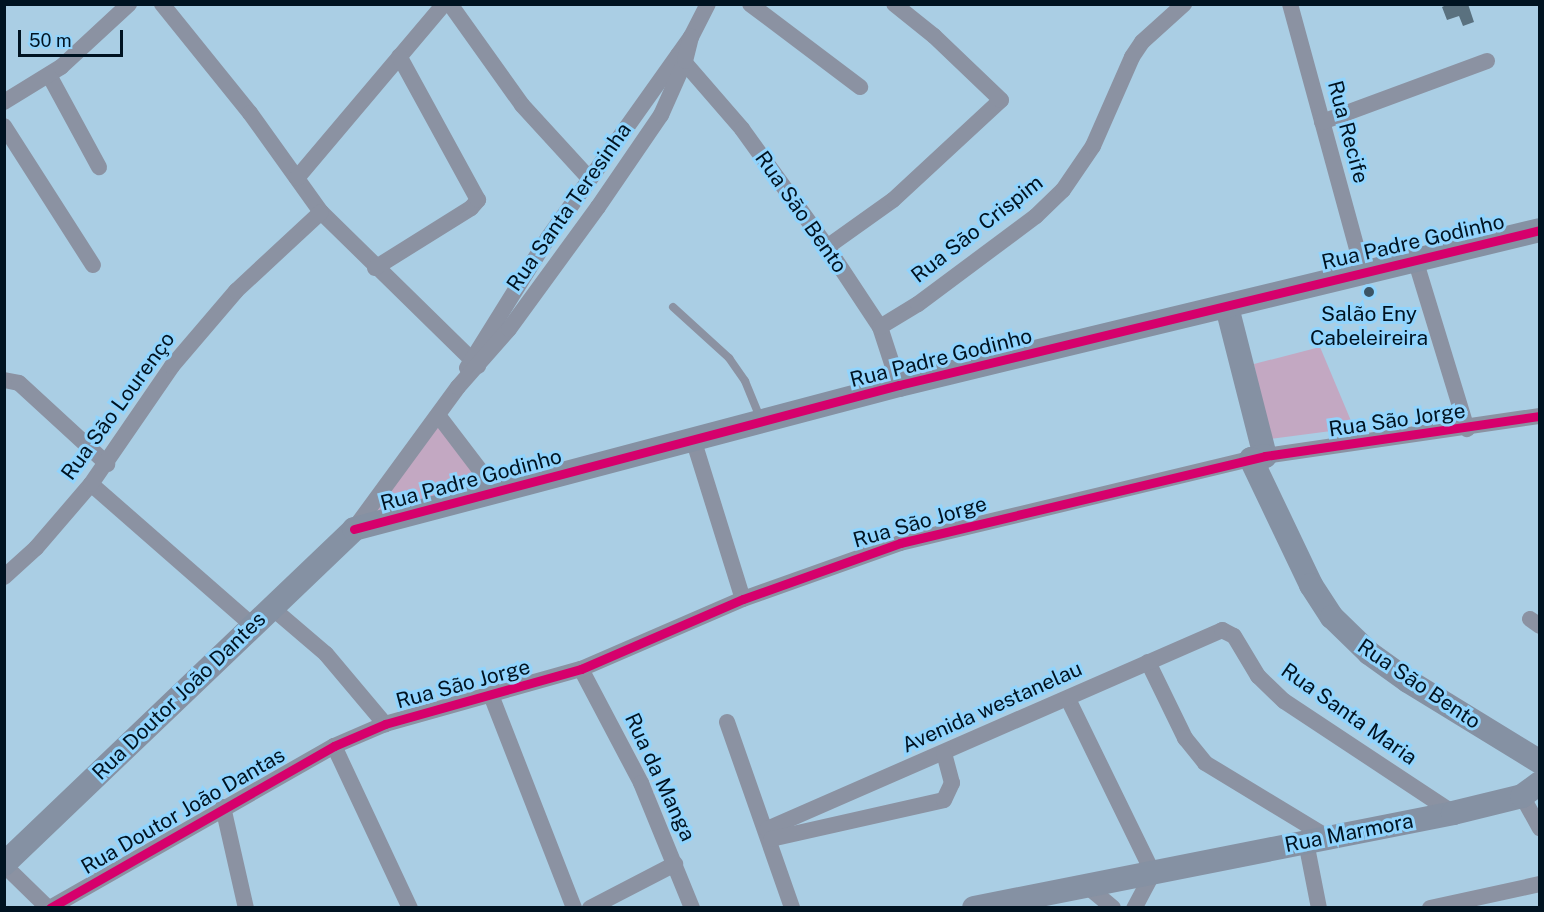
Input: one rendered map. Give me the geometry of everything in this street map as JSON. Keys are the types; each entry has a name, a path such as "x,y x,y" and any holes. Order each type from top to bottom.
{"street":[{"path":"4,102 49,75 129,4"},
{"path":"162,4 250,113 321,212 375,268 474,363"},
{"path":"450,4 528,112 589,178"},
{"name":"Rua Santa Teresinha","path":"474,363 546,281 661,115 681,58 708,4"},
{"path":"750,4 860,87"},
{"path":"827,247 893,200 1001,100 934,36 894,4"},
{"name":"Rua São Crispim","path":"880,327 918,304 1036,216 1063,190 1093,146 1132,57 1150,34 1184,4"},
{"name":"Rua Recife","path":"1290,4 1363,271"},
{"path":"297,178 399,56 434,9"},
{"path":"375,268 471,208 478,200 399,56"},
{"name":"Rua Santa Teresinha","path":"354,530 458,387 589,178 681,58"},
{"name":"Rua São Bento","path":"681,58 742,129 827,247 880,327 898,385"},
{"path":"1322,122 1487,61"},
{"path":"49,75 99,167"},
{"path":"4,126 93,265"},
{"name":"Rua São Lourenço","path":"4,577 36,548 92,484 172,366 236,291 321,212"},
{"name":"Rua Padre Godinho","path":"354,530 496,491 694,442 898,385 1539,230"},
{"path":"1415,259 1467,429"},
{"name":"Rua São Bento","path":"1227,307 1258,458 1311,585 1346,633 1408,681 1539,762"},
{"path":"4,380 18,383 107,464"},
{"path":"438,415 496,491"},
{"name":"Rua São Jorge","path":"334,746 385,724 581,669 743,599 900,543 1258,458 1467,429 1539,416"},
{"path":"694,442 743,599"},
{"path":"92,484 252,625"},
{"name":"Rua Doutor João Dantes","path":"4,865 252,625 354,530"},
{"path":"271,607 326,654 385,724"},
{"name":"Avenida westanelau","path":"769,834 944,753 1222,630 1234,636"},
{"name":"Rua Santa Maria","path":"1234,636 1269,689 1453,813"},
{"path":"1148,662 1185,738 1205,763 1316,839 1319,908"},
{"name":"Rua da Manga","path":"581,669 641,783 692,908"},
{"path":"491,695 574,908"},
{"path":"1068,699 1154,873 1134,908"},
{"path":"727,722 769,834 792,908"},
{"path":"334,746 410,908"},
{"name":"Rua Doutor João Dantas","path":"49,908 223,807 334,746"},
{"path":"769,834 944,800 952,783 944,753"},
{"path":"1531,790 1539,828"},
{"name":"Rua Marmora","path":"974,908 1453,813 1531,790"},
{"path":"223,807 246,908"},
{"path":"590,908 675,864"},
{"path":"4,865 49,908"},
{"path":"1430,908 1539,884"},
{"path":"1088,886 1113,908"}],"lane":[{"path":"673,307 729,358 745,381 762,423"}],"shaded area":[{"path":"1320,347 1354,428 1270,439 1254,364"},
{"path":"437,423 488,490 367,520"}],"building":[{"path":"1448,4 1468,4 1474,22 1463,26 1459,16 1447,20 1442,7"}],"cycle path":[{"path":"354,529 899,385 1540,230"},
{"path":"50,908 334,746 385,724 581,669 743,599 900,543 1265,456 1540,416"}],"place":[{"name":"Salão Eny Cabeleireira","path":"1369,292"}]}
